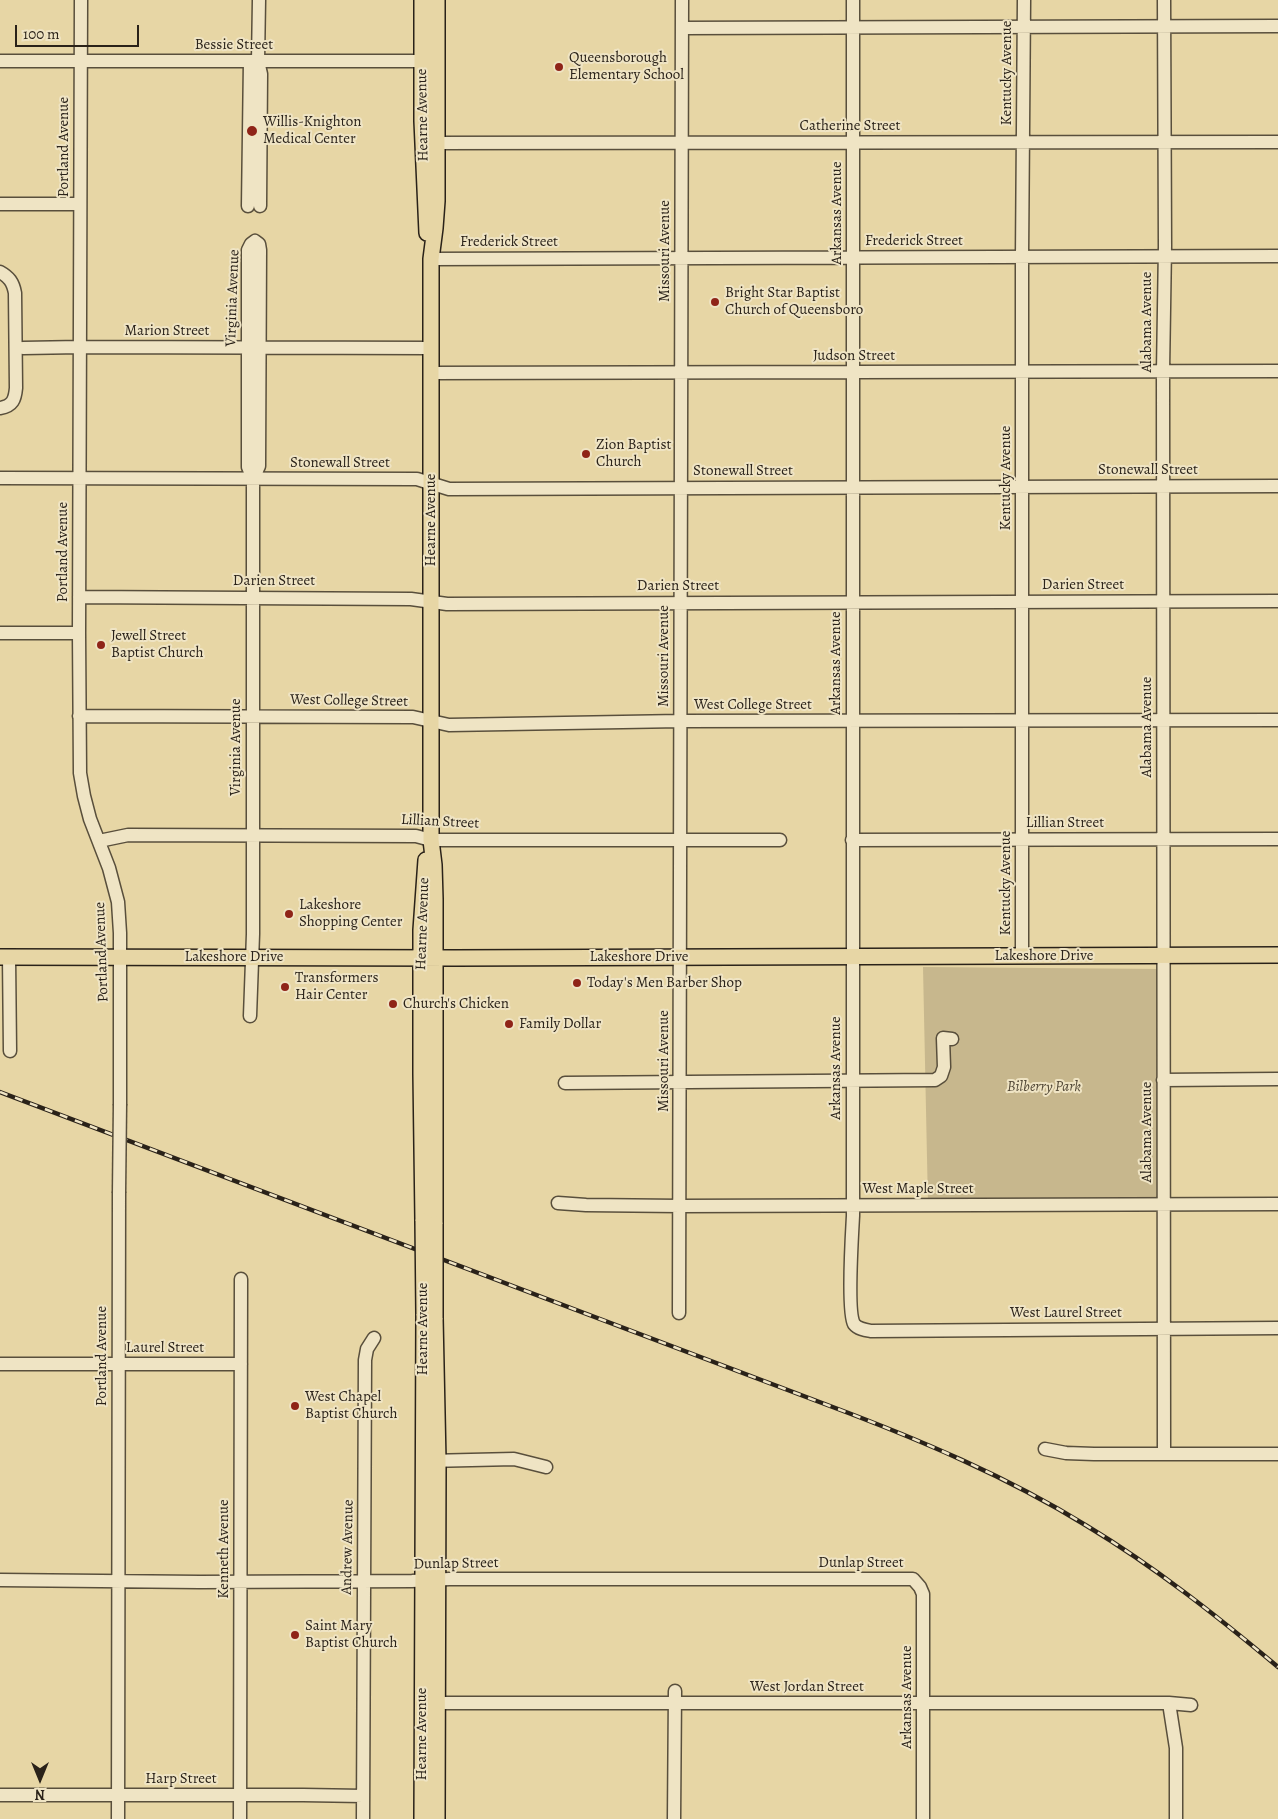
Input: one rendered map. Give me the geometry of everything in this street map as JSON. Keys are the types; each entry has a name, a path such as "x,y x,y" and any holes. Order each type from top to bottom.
{"main road":[{"name":"Hearne Avenue","path":"422,0 430,61"},
{"name":"Hearne Avenue","path":"429,1223 436,1075 428,958 425,868 431,840 431,259 436,228 430,143 430,61 437,0"},
{"name":"Lakeshore Drive","path":"5,957 428,958 1278,955"},
{"name":"Hearne Avenue","path":"428,958 421,1074 429,1223 431,1461 430,1799 437,1819"},
{"path":"421,1074 436,1075"},
{"name":"Hearne Avenue","path":"422,1819 430,1799"}],"street":[{"name":"Portland Avenue","path":"81,0 80,773 90,819 109,868 118,902 120,957 118,1819"},
{"path":"254,206 254,61 259,0"},
{"name":"Missouri Avenue","path":"680,1313 682,0"},
{"name":"Arkansas Avenue","path":"854,0 851,1312 855,1325"},
{"name":"Kentucky Avenue","path":"1022,956 1024,0"},
{"name":"Alabama Avenue","path":"1164,0 1162,371 1164,486 1164,1454"},
{"path":"682,28 1278,26"},
{"name":"Bessie Street","path":"0,61 430,61"},
{"name":"Catherine Street","path":"430,143 1278,142"},
{"path":"0,204 80,204"},
{"name":"Virginia Avenue","path":"250,1016 253,934 253,479 259,466 248,250 255,241 259,244 260,250 254,348"},
{"name":"Frederick Street","path":"431,259 1278,256"},
{"path":"0,272 8,277 13,284 15,293 16,388 13,402 9,406 0,408"},
{"name":"Marion Street","path":"23,348 431,348"},
{"name":"Judson Street","path":"431,373 1278,371"},
{"name":"Stonewall Street","path":"0,478 417,479 449,489 1278,486"},
{"name":"Darien Street","path":"79,597 411,599 447,604 1278,601"},
{"path":"0,633 79,633"},
{"name":"West College Street","path":"79,716 413,717 449,725 680,721 1278,720"},
{"name":"Lillian Street","path":"99,841 128,835 416,836 431,840 780,840"},
{"name":"Lillian Street","path":"852,840 1278,839"},
{"path":"5,957 10,1051"},
{"path":"565,1083 935,1080 941,1076 944,1067 943,1038 952,1038"},
{"path":"1163,1080 1278,1079"},
{"name":"West Maple Street","path":"558,1203 680,1206 1278,1204"},
{"name":"Kenneth Avenue","path":"240,1279 240,1819"},
{"name":"West Laurel Street","path":"855,1325 862,1330 871,1331 1278,1328"},
{"name":"Andrew Avenue","path":"363,1819 365,1360 367,1348 374,1338"},
{"name":"Laurel Street","path":"0,1364 240,1364"},
{"path":"1045,1449 1066,1453 1094,1454 1278,1454"},
{"path":"431,1461 514,1459 546,1467"},
{"name":"Arkansas Avenue","path":"913,1579 923,1594 923,1819"},
{"name":"Dunlap Street","path":"0,1580 913,1579"},
{"path":"674,1819 675,1697"},
{"name":"West Jordan Street","path":"430,1703 675,1697 924,1703 1169,1703 1191,1705"},
{"path":"1169,1703 1176,1748 1176,1819"},
{"name":"Harp Street","path":"0,1795 363,1796"}],"green space":[{"name":"Bilberry Park","path":"923,967 1163,969 1163,1205 928,1205"}],"railway":[{"path":"0,1092 929,1445 1025,1491 1087,1526 1137,1558 1185,1593 1278,1667"}],"place":[{"name":"Queensborough Elementary School","path":"559,67"},
{"name":"Willis-Knighton Medical Center","path":"252,131"},
{"name":"Bright Star Baptist Church of Queensboro","path":"715,302"},
{"name":"Zion Baptist Church","path":"586,454"},
{"name":"Jewell Street Baptist Church","path":"101,645"},
{"name":"Lakeshore Shopping Center","path":"289,914"},
{"name":"Today's Men Barber Shop","path":"577,983"},
{"name":"Transformers Hair Center","path":"285,987"},
{"name":"Church's Chicken","path":"393,1004"},
{"name":"Family Dollar","path":"509,1024"},
{"name":"West Chapel Baptist Church","path":"295,1406"},
{"name":"Saint Mary Baptist Church","path":"295,1635"}]}
